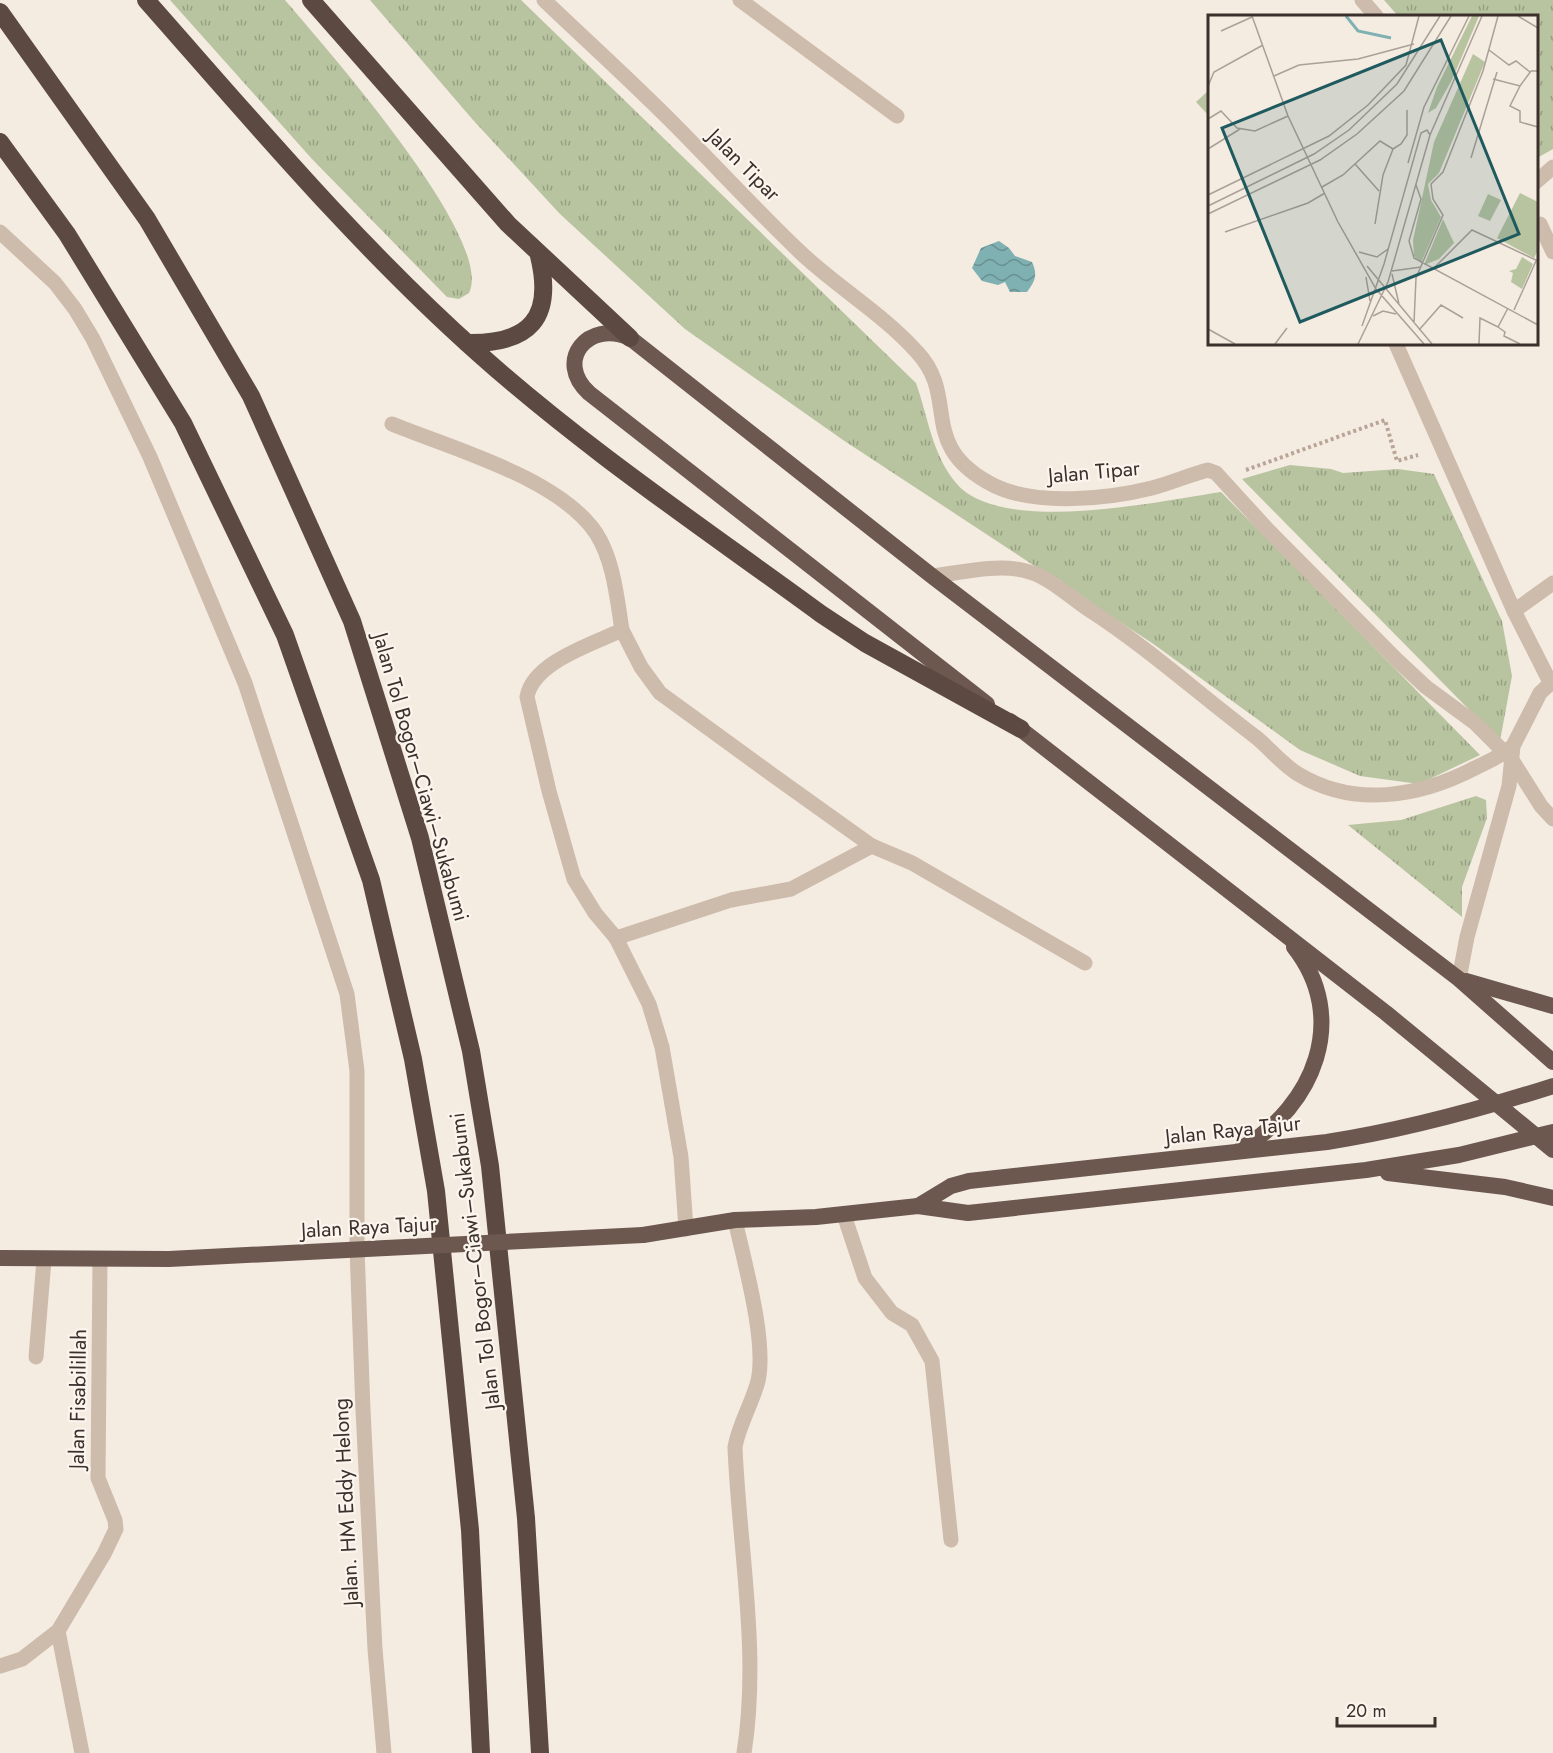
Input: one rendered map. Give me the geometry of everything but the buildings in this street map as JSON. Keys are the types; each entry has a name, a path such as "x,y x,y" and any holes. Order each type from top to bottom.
{"highway":[{"path":"146,0 297,170 422,300 468,343 583,438 821,614 865,643 1020,729"},
{"path":"311,0 374,70 444,154 539,256 630,338 932,576 1460,979 1553,1062"},
{"name":"Jalan Tol Bogor–Ciawi–Sukabumi","path":"0,12 147,219 251,396 352,621 420,838 471,1051 489,1166 526,1518 540,1753"},
{"name":"Jalan Tol Bogor–Ciawi–Sukabumi","path":"0,142 68,234 183,423 285,635 371,880 413,1059 436,1191 470,1530 481,1753"},
{"path":"468,343 492,344 509,340 525,330 538,314 545,296 539,256"},
{"path":"630,338 611,332 602,332 582,344 575,364 575,372 582,387 1279,929 1553,1150"},
{"path":"1236,1151 1266,1134 1287,1114 1303,1089 1320,1041 1322,1020 1315,982 1304,960 1279,929"},
{"path":"1460,979 1524,1000 1553,1005"},
{"name":"Jalan Raya Tajur","path":"918,1206 951,1186 969,1181 1383,1134 1497,1104 1553,1086"},
{"name":"Jalan Raya Tajur","path":"0,1258 100,1260 643,1235 735,1220 844,1215 918,1206 968,1213 1366,1170 1459,1155 1553,1132"},
{"path":"1366,1170 1505,1187 1553,1198"}],"street":[{"name":"Jalan Tipar","path":"544,0 668,118 807,259 915,349 931,370 946,440 951,451 984,480 1022,495 1073,498 1150,489 1208,470 1222,478"},
{"path":"740,0 897,116"},
{"path":"1362,0 1375,15"},
{"path":"1538,180 1553,167"},
{"path":"1540,224 1553,252"},
{"name":"Jalan. HM Eddy Helong","path":"0,232 55,283 93,339 155,467 245,683 346,994 357,1071 357,1249 375,1649 384,1753"},
{"path":"1396,345 1514,611 1552,681 1540,693 1510,753 1509,786 1467,937 1460,979"},
{"path":"392,424 511,472 564,499 581,514 597,535 610,565 622,630 640,667 660,693 872,846 912,863 1085,963"},
{"path":"1222,478 1268,530 1396,660 1426,687 1475,723 1510,753 1541,806 1553,819"},
{"path":"932,576 1007,568 1024,570 1042,577 1120,630 1266,746 1296,773 1325,787 1354,794 1386,795 1426,790 1510,753"},
{"path":"1514,611 1553,583"},
{"path":"622,630 554,662 528,687 527,697 549,791 574,879 595,913 616,938 649,1004 662,1047 681,1157 686,1229"},
{"path":"616,938 731,900 791,889 872,846"},
{"path":"844,1215 865,1278 892,1313 912,1325 932,1361 951,1540"},
{"path":"735,1220 756,1322 759,1366 758,1381 738,1429 735,1447 748,1634 748,1728 744,1753"},
{"path":"36,1357 44,1260"},
{"name":"Jalan Fisabilillah","path":"0,1665 22,1659 58,1631 104,1554 116,1529 115,1520 98,1478 100,1260"},
{"path":"58,1631 82,1753"}],"path":[{"path":"1222,478 1385,420 1397,461 1441,447"}],"green space":[{"path":"170,0 285,0 367,98 432,188 457,231 470,267 469,293 459,299 447,297 312,159"},
{"path":"370,0 521,0 916,383 936,448 956,483 978,499 1007,508 1043,512 1122,507 1221,492 1480,755 1419,784 1360,776 1300,750 1152,643 843,440 685,329 560,214 473,120"},
{"path":"1384,0 1553,0 1553,149 1538,157 1538,15 1397,15"},
{"path":"1208,91 1208,115 1196,102"},
{"path":"1290,465 1331,469 1343,473 1398,469 1434,474 1502,621 1512,676 1500,741 1242,479"},
{"path":"1476,796 1486,800 1487,818 1462,887 1462,917 1348,825 1401,820"}],"water":[{"path":"999,241 1015,256 1032,262 1035,278 1027,292 1010,292 1005,282 998,285 982,281 972,268 981,248"}]}
